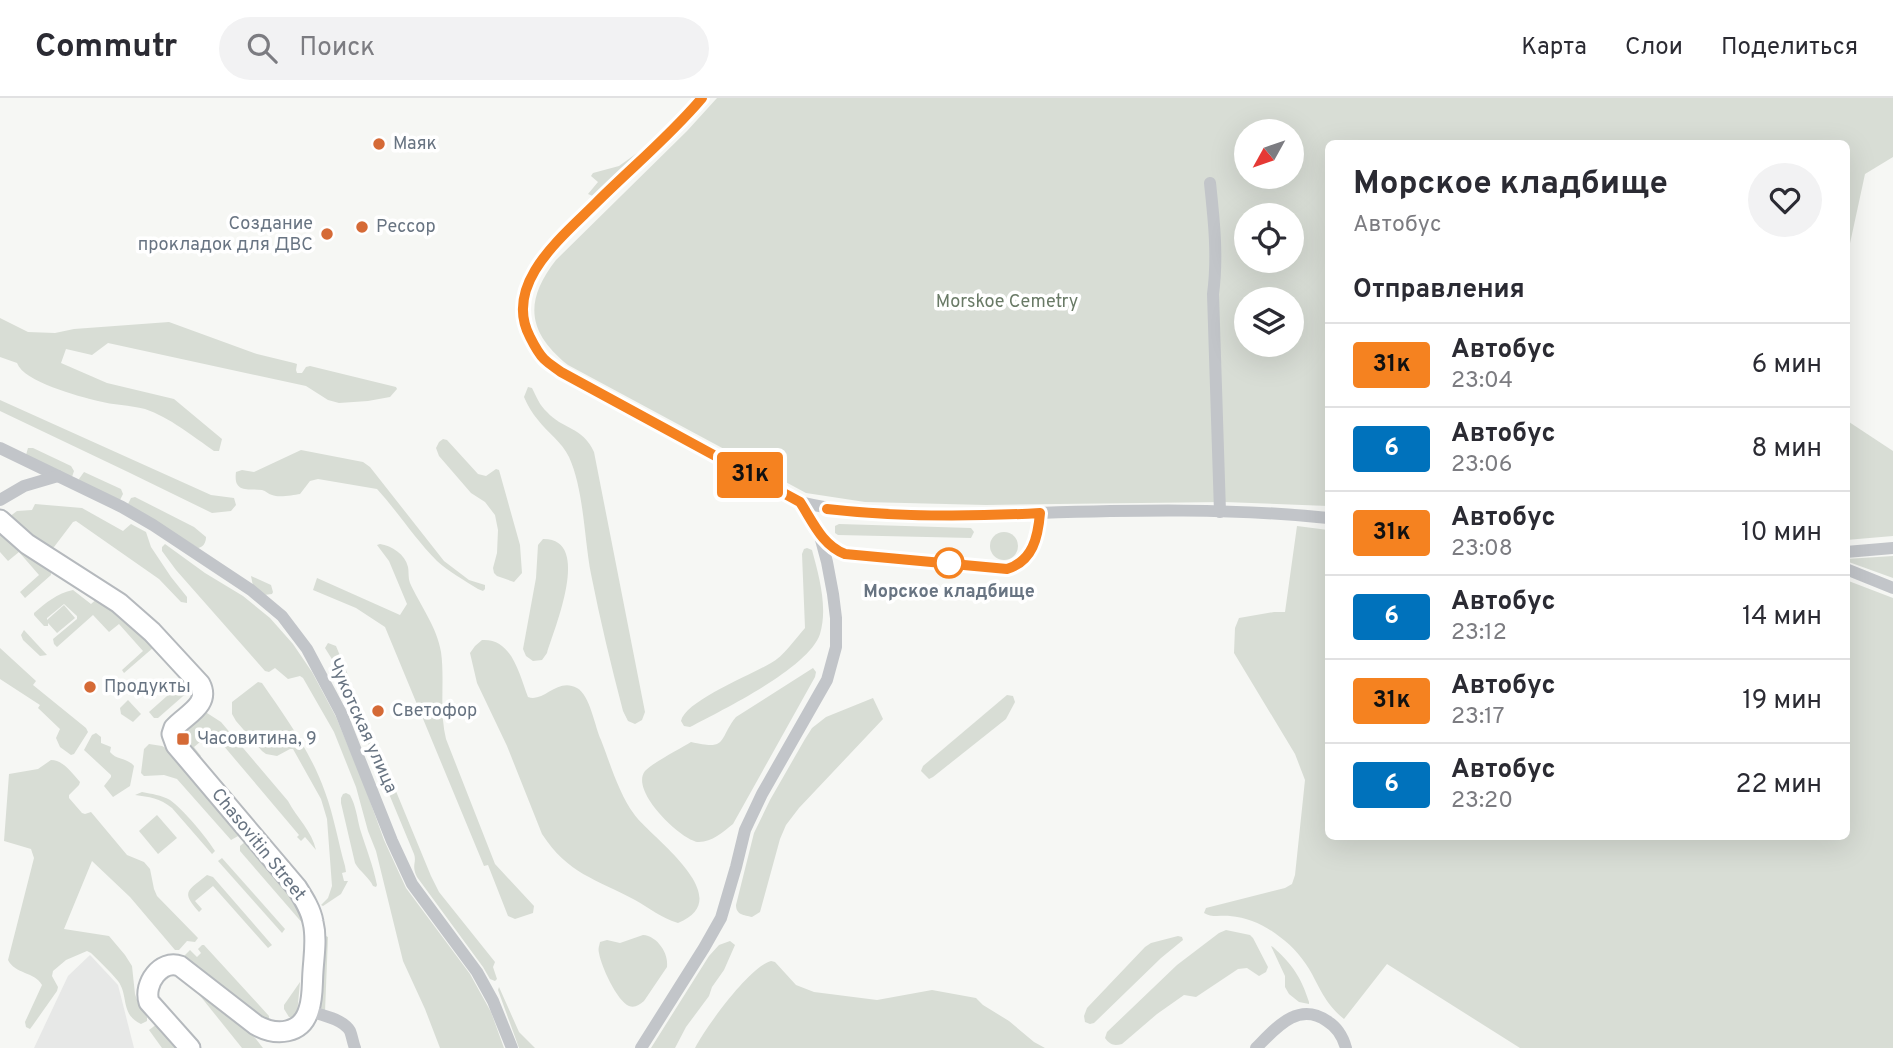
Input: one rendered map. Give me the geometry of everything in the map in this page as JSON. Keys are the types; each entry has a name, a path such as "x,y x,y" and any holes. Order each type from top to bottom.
{"street":[{"path":"702,98 564,235 546,254 530,279 523,311 526,328 544,359 561,372 800,502 827,509 864,513 986,516 1125,511 1220,512 1325,518"},
{"path":"1210,183 1216,275 1213,294 1220,512"},
{"name":"Чукотская улица","path":"0,448 122,507 210,561 278,612 293,629 307,649 341,713 412,884 477,972 493,1001 512,1048"},
{"path":"0,500 24,486 58,476"},
{"path":"640,1048 721,918 745,830 762,794 827,680 836,647 833,594 820,536 800,502"},
{"name":"Chasovitin Street","path":"0,520 27,544 119,603 152,632 200,684 204,695 201,703 173,728 173,739 305,900 314,927 315,949 309,1011"},
{"path":"1850,552 1893,548"},
{"path":"1850,571 1893,588"},
{"path":"190,1048 152,1007 147,996 154,976 161,968 170,964 180,966 266,1030 292,1030 299,1026 309,1011 345,1026 355,1048"},
{"path":"1256,1048 1287,1020 1309,1013 1319,1015 1334,1025 1346,1048"}],"shaded area":[{"path":"90,955 118,985 134,1048 34,1048 68,976"}],"green space":[{"name":"Morskoe Cemetry","path":"717,98 1893,98 1893,157 1865,174 1850,243 1850,140 1325,140 1325,506 1224,502 986,505 865,502 806,493 568,365 544,340 535,316 535,303 546,275 556,260"},
{"path":"647,146 595,197 588,194 598,182 591,176 593,173 619,166"},
{"path":"0,318 28,332 55,333 74,329 169,322 257,354 297,364 297,373 302,373 310,366 397,389 390,397 339,403 328,400 306,386 108,343 92,355 66,349 61,363 107,383 174,399 222,439 219,451 214,451 154,413 78,396 30,376 17,363 0,357"},
{"path":"528,387 532,388 538,401 553,418 578,433 594,452 645,712 642,720 635,724 628,721 623,711 610,660 591,574 581,499 574,470 563,447 534,415 524,397"},
{"path":"0,400 211,495 234,498 236,505 231,511 212,513 0,411"},
{"path":"1850,423 1893,451 1893,536 1850,540"},
{"path":"443,439 447,440 478,474 486,476 496,469 499,470 520,545 522,573 514,582 494,573 498,530 495,515 485,502 471,493 439,456 436,448"},
{"path":"28,448 71,466 74,471 72,477 26,455"},
{"path":"301,450 363,462 370,467 444,561 469,580 485,585 485,589 478,589 437,561 377,489 318,479 310,481 300,494 278,496 262,490 243,489 237,484 236,472 254,472"},
{"path":"84,472 121,489 123,494 120,500 80,482"},
{"path":"135,497 194,527 206,537 204,544 198,548 128,504 131,498"},
{"path":"35,504 82,508 123,531 131,524 146,532 151,547 187,597 187,603 181,602 159,579 76,521 54,547 50,548 29,535 9,517 17,511 32,510"},
{"path":"835,526 971,528 974,532 971,538 838,535 835,533"},
{"path":"1297,526 1325,530 1325,840 1850,840 1850,582 1893,598 1893,1048 1520,1048 1387,964 1344,1019 1333,1009 1302,959 1285,941 1250,920 1204,913 1206,908 1285,888 1292,884 1295,875 1305,780 1295,754 1234,653 1235,628 1239,618 1285,612"},
{"path":"1004,532 1014,536 1018,546 1014,556 1004,560 994,556 990,546 994,536"},
{"path":"0,533 21,552 51,572 51,575 25,598 20,592 39,575 19,552 8,561 0,552"},
{"path":"543,539 558,543 566,553 568,568 562,606 547,653 542,660 533,661 526,656 523,649 536,578 538,545"},
{"path":"165,544 243,596 270,618 293,644 312,672 336,717 384,840 406,888 470,974 491,1012 504,1048 440,1048 403,961 376,851 356,787 334,732 303,678 300,676 288,679 275,668 269,672 265,671 176,570 162,551"},
{"path":"377,545 397,551 406,562 410,583 439,643 446,739 495,864 534,906 533,913 515,919 508,916 488,865 484,866 385,627 356,608 313,590 317,578 400,615 407,604 389,561"},
{"path":"807,548 812,550 823,602 820,634 813,647 763,687 690,727 684,726 681,721 694,705 776,660 805,628 802,554"},
{"path":"1893,556 1893,578 1850,562 1850,559"},
{"path":"251,576 271,585 272,594 264,595 253,586"},
{"path":"73,590 91,604 98,598 149,639 154,647 124,673 122,670 143,651 119,624 109,632 93,615 57,647 53,639 77,619 77,616 64,604 47,618 64,605 75,618 57,633 48,623 48,626 44,626 34,613 57,596"},
{"path":"24,630 47,655 40,656 23,640 21,635"},
{"path":"482,640 492,641 507,651 513,659 528,697 540,697 570,685 582,692 589,704 615,778 629,806 696,884 700,899 695,912 678,923 666,918 584,874 552,847 542,834 507,746 477,683 470,653"},
{"path":"328,643 336,646 431,876 439,892 495,962 495,981 490,979 417,877 414,854 335,664 325,648"},
{"path":"0,648 36,681 33,685 86,728 88,732 74,754 71,755 60,747 56,738 60,729 38,708 40,705 0,679"},
{"path":"813,668 815,677 733,824 704,842 691,840 671,825 644,791 642,780 645,771 691,742 717,744 736,717"},
{"path":"185,680 190,690 158,718 154,718 149,712"},
{"path":"258,682 262,683 305,749 331,810 345,866 346,872 342,873 344,881 348,881 341,894 323,906 321,905 328,898 332,886 327,819 321,799 293,749 277,756 266,754 232,714 232,702"},
{"path":"1007,695 1013,696 1015,702 1006,719 933,777 929,779 921,771 923,766"},
{"path":"873,698 883,719 786,825 760,912 752,917 741,914 736,905 754,833 805,739 812,728 826,717"},
{"path":"128,700 141,714 133,722 121,714 120,708"},
{"path":"201,713 207,713 221,722 288,801 308,831 316,850 305,837 301,841 297,837 299,835 212,732 194,747 201,756 197,759 181,737 183,729"},
{"path":"96,733 101,737 101,743 111,747 110,752 113,755 134,766 130,786 113,797 104,786 111,775 84,750 92,735"},
{"path":"149,744 171,751 240,835 231,840 177,779 164,775 144,776 141,773 144,749"},
{"path":"51,760 63,765 80,782 69,798 82,813 91,812 127,855 144,862 150,869 157,896 198,938 195,942 187,941 179,950 175,950 130,897 92,861 64,929 109,936 125,955 132,966 138,1003 147,1017 147,1021 141,1024 134,1020 127,1010 118,981 87,951 66,960 53,971 57,991 30,1029 26,1027 25,1022 42,985 35,978 15,968 8,960 34,858 31,849 4,841 9,774 38,769"},
{"path":"142,792 163,797 175,804 215,851 212,854 168,805 154,798 135,795"},
{"path":"343,794 350,795 355,807 374,870 376,887 355,863 341,803"},
{"path":"157,815 177,838 158,854 139,831"},
{"path":"246,841 292,891 307,926 240,851 240,846"},
{"path":"222,858 285,929 282,933 218,861"},
{"path":"207,875 213,877 272,945 268,948 213,886 195,901 202,909 199,912 188,895 191,888"},
{"path":"1226,930 1253,938 1268,967 1266,972 1259,976 1247,968 1238,969 1196,997 1184,995 1122,1044 1112,1044 1105,1038 1107,1032 1177,965"},
{"path":"324,935 328,937 325,1012 319,1008"},
{"path":"643,935 653,938 661,946 667,967 644,1001 631,1007 624,1003 610,982 600,959 600,942 607,940 620,943"},
{"path":"1178,936 1183,940 1094,1023 1085,1022 1087,1008 1145,947"},
{"path":"730,941 735,945 724,970 675,1048 651,1048 709,956 719,945"},
{"path":"202,945 269,1018 263,1021 184,960 183,957 190,950 197,957 201,953 198,949"},
{"path":"1271,946 1286,959 1295,972 1303,985 1309,1004 1299,1002 1289,994 1285,987 1285,976"},
{"path":"771,961 796,985 814,992 877,1000 932,990 976,998 1045,1048 695,1048 708,1026 740,986 751,974"},
{"path":"300,982 297,1014 289,1017 284,1005"},
{"path":"193,987 248,1029 263,1048 242,1048"},
{"path":"499,987 519,1032 535,1048 519,1048"},
{"path":"157,1024 179,1048 162,1048 149,1030"}],"bus line":[{"name":"31к","path":"702,98 546,254 530,279 526,293 523,311 526,328 544,359 561,372 800,502 820,536 845,554 1007,569 1022,562 1030,552 1036,540 1040,513 986,516 864,513 827,509"}],"place":[{"name":"Маяк","path":"379,144"},
{"name":"Рессор","path":"362,227"},
{"name":"Создание прокладок для ДВС","path":"327,234"},
{"name":"Морское кладбище","path":"949,563"},
{"name":"Продукты","path":"90,687"},
{"name":"Светофор","path":"378,711"},
{"name":"Часовитина, 9","path":"183,739"}]}
